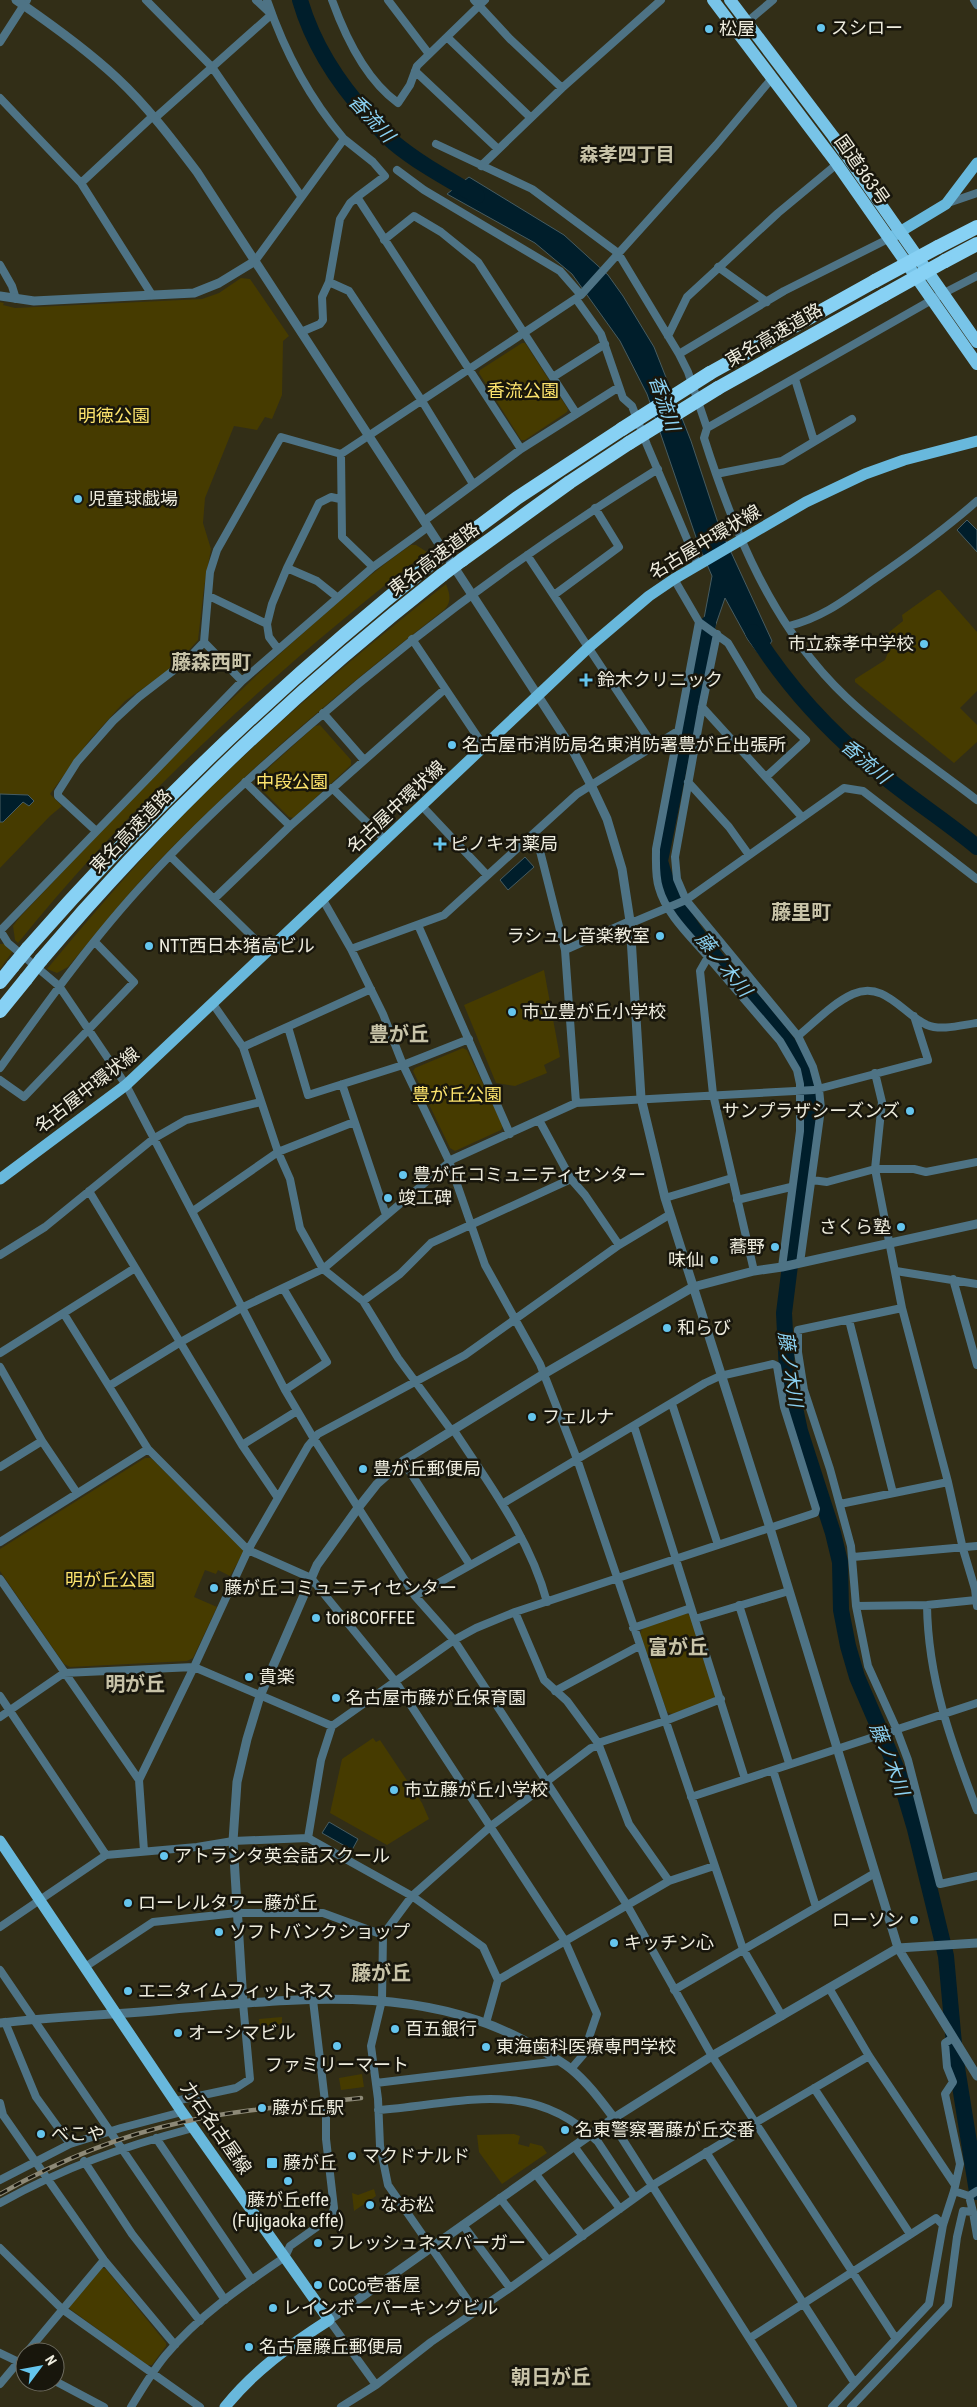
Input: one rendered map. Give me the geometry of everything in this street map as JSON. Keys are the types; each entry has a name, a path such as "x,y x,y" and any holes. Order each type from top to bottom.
{"highway":[{"name":"国道363号","path":"713,0 837,164 977,364"},
{"name":"国道363号","path":"730,0 833,136 977,342"},
{"name":"東名高速道路","path":"0,982 28,948 142,823 237,729 346,631 454,545 517,498 710,373 875,281 977,227"},
{"name":"東名高速道路","path":"0,1011 97,893 248,741 358,644 442,575 534,507 629,443 718,388 977,244"}],"main road":[{"path":"888,239 946,204 977,163"},
{"name":"名古屋中環状線","path":"0,1179 126,1085 485,748 589,647 649,596 700,563 806,502 865,474 904,460 977,441"},
{"name":"力石名古屋線","path":"0,1842 118,2014 182,2112 329,2320"},
{"path":"225,2407 237,2392 276,2356 329,2320"}],"street":[{"path":"146,0 212,67 301,196"},
{"path":"256,0 272,14"},
{"path":"267,0 272,14 314,98 344,139 373,162 385,176 350,203 340,219 329,282 322,297 323,320 320,324 301,332"},
{"path":"332,0 338,18 363,63 388,96 400,102 416,71 429,54 447,37 476,3 485,0"},
{"path":"388,0 429,54"},
{"path":"481,166 562,88 661,0"},
{"path":"747,22 772,0"},
{"path":"974,0 977,5"},
{"path":"0,42 22,2 116,77 154,117 197,172 571,747 592,785 607,819 622,870 630,921 641,1098 664,1198 770,1528 898,1948 977,2076"},
{"path":"476,3 562,88"},
{"path":"81,183 272,14"},
{"path":"447,37 531,118"},
{"path":"416,71 498,149"},
{"path":"341,454 580,295 716,144 773,77"},
{"path":"0,98 81,183 152,295"},
{"path":"0,296 34,301 194,293 218,284 255,261 344,139"},
{"path":"436,144 532,189 617,255 679,354 688,372 706,428 704,438 724,502 763,588 823,673 846,697 871,719 977,800"},
{"path":"668,336 687,297 718,267 837,164"},
{"path":"397,170 424,190 560,272 580,295 601,334 623,398 632,406 700,563"},
{"path":"946,204 977,193"},
{"path":"357,197 521,449"},
{"path":"384,240 414,216 441,232 478,262 576,413"},
{"path":"679,354 766,302 888,239"},
{"path":"0,265 12,286 16,299"},
{"path":"718,267 766,302"},
{"path":"706,428 977,276"},
{"path":"329,282 349,291 422,401 473,484"},
{"path":"553,377 605,344"},
{"path":"795,379 814,441"},
{"path":"619,387 521,449 473,484 278,649 242,681 95,830 0,930 8,943 59,986 90,1028 126,1085 285,1390 314,1439 415,1596 454,1640 627,1905 712,2056 896,2339"},
{"path":"716,474 782,461 852,419"},
{"path":"95,830 58,796 58,792 77,762 113,721 139,697 187,660 204,642 210,572 217,550 281,436 341,454"},
{"path":"341,454 340,499 342,537 373,567"},
{"path":"0,1068 59,986 145,882 245,782 412,639 472,594 595,508 658,469"},
{"path":"278,649 268,637 267,624 272,604 286,568 319,503 331,497 340,499"},
{"path":"789,626 813,620 843,601 937,535 977,501"},
{"path":"554,595 620,547 595,508"},
{"path":"527,555 653,745"},
{"path":"286,568 318,581 337,598"},
{"path":"674,579 701,624 715,632 728,643 759,695 806,740 766,777"},
{"path":"208,596 267,624"},
{"path":"701,624 678,731 656,849 658,887 670,908 708,957 780,1041 797,1070 802,1091 800,1131 791,1187 782,1267"},
{"path":"715,632 675,857 677,879 685,901 798,1036 813,1067 820,1109 800,1263"},
{"path":"412,639 485,748"},
{"path":"204,642 242,681"},
{"path":"214,899 290,826 445,689"},
{"path":"702,707 802,818"},
{"path":"323,714 364,760"},
{"path":"351,949 444,915 577,794 678,731"},
{"path":"245,782 290,826"},
{"path":"688,782 729,827 749,855"},
{"path":"332,788 386,841"},
{"path":"565,950 630,921 636,921 685,901 844,788 863,791 977,879"},
{"path":"422,806 487,875"},
{"path":"532,835 538,843 565,950 576,1103"},
{"path":"170,856 268,952"},
{"path":"323,900 371,989 403,1065 449,1161 485,1265 540,1364 542,1375 576,1459 743,1948 782,2016"},
{"path":"418,925 510,1134"},
{"path":"0,1080 24,1097 134,982 96,943"},
{"path":"708,957 700,971 713,1094 754,1271"},
{"path":"243,1048 371,989"},
{"path":"798,1036 842,1001 853,994 864,991 888,996 928,1025 940,1028 977,1023"},
{"path":"213,1004 243,1048 278,1152 290,1178 300,1228 323,1269 363,1301 398,1358 452,1430 502,1504 522,1537 542,1583 547,1602"},
{"path":"109,1386 243,1307 323,1269 449,1161 576,1103 713,1094 817,1090 928,1060 914,1016"},
{"path":"288,1027 308,1095 403,1065 469,1039"},
{"path":"875,1073 882,1102 875,1169 891,1243 902,1308 948,1482 962,1549 975,1589 977,1606"},
{"path":"342,1084 386,1215"},
{"path":"0,1255 45,1227 153,1139 186,1120 261,1102"},
{"path":"539,1120 571,1179 585,1195 619,1245"},
{"path":"193,1211 278,1152 354,1122"},
{"path":"812,1180 827,1182 875,1169 914,1169 926,1172 977,1162"},
{"path":"664,1198 732,1178"},
{"path":"363,1301 400,1274 431,1243 571,1179"},
{"path":"737,1200 791,1187"},
{"path":"89,1191 179,1343 242,1445 278,1498"},
{"path":"144,1851 139,1780 248,1550 308,1446 318,1434 465,1355 619,1245 670,1215"},
{"path":"175,2101 236,2088 250,2079 243,2003 233,1841 237,1782 260,1696 311,1578 329,1546 378,1484 403,1461 452,1430 693,1287 754,1271 782,1267 977,1224"},
{"path":"0,1353 135,1268"},
{"path":"896,1271 977,1284"},
{"path":"953,1279 977,1365"},
{"path":"284,1288 328,1362 285,1390"},
{"path":"902,1308 798,1330 798,1352 804,1390 840,1504 853,1557 856,1606 868,1666 908,1760 940,1884 977,1876"},
{"path":"64,1314 148,1450 248,1550 311,1578 395,1681 565,1940 597,2014 583,2054 571,2069"},
{"path":"849,1320 893,1493"},
{"path":"308,1838 322,1760 332,1726 454,1640 476,1628 515,1612 770,1528 814,1513 816,1510 784,1407 777,1366 773,1364 720,1376 502,1504"},
{"path":"0,1367 42,1441 77,1493"},
{"path":"672,1404 718,1544"},
{"path":"242,1445 297,1411"},
{"path":"634,1426 746,1779"},
{"path":"0,1467 42,1441"},
{"path":"0,1542 148,1450"},
{"path":"403,1461 470,1565"},
{"path":"840,1504 948,1482"},
{"path":"415,1596 522,1537"},
{"path":"853,1557 962,1549 977,1546"},
{"path":"0,1579 139,1780"},
{"path":"695,1619 789,1591"},
{"path":"856,1606 927,1605 976,1600"},
{"path":"739,1605 789,1763"},
{"path":"927,1605 928,1636 942,1714 977,1810"},
{"path":"633,1628 691,1608"},
{"path":"515,1612 544,1680 568,1701 598,1744 628,1824 669,1881"},
{"path":"555,1691 639,1646"},
{"path":"0,1717 64,1673 194,1667 332,1726"},
{"path":"0,1696 106,1855"},
{"path":"476,2312 388,2185 380,2146 376,2083 371,2046 382,2000 384,1936 412,1896 491,1826 598,1744 721,1699"},
{"path":"691,1797 876,1734 977,1703"},
{"path":"773,1770 816,1907"},
{"path":"0,1927 106,1855 197,1847 233,1841 308,1838 412,1896 483,1947 498,1980 486,2023"},
{"path":"498,1980 669,1881 714,1866"},
{"path":"674,1990 743,1948 875,1874"},
{"path":"85,1967 153,1922 237,1913 323,1913 384,1936"},
{"path":"376,2385 329,2320 614,2118 712,2056 898,1948 977,1943"},
{"path":"0,1970 225,2300"},
{"path":"829,1988 869,2056 954,2188 969,2196 977,2236"},
{"path":"131,2407 152,2373 175,2345 200,2321 225,2300 285,2257 290,2246 331,2217 334,2208 326,2139 326,2110 313,2000"},
{"path":"70,2144 36,2097 2,2022 243,2003 382,2000 430,2006 486,2023 520,2037 571,2069 588,2086 614,2118 616,2129 793,2407"},
{"path":"832,2407 929,2304 944,2225 960,2164 945,2094 952,2082 947,2067 944,2043 953,2038"},
{"path":"341,2407 376,2385 431,2342 510,2288 653,2185 869,2056"},
{"path":"376,2083 559,2062"},
{"path":"814,2088 910,2234"},
{"path":"378,2110 491,2098 515,2099 538,2104 561,2114 598,2142 636,2198"},
{"path":"0,2103 4,2115 104,2260 175,2345"},
{"path":"0,2180 35,2160 70,2144 110,2131 182,2112"},
{"path":"0,2203 84,2161 122,2148 194,2128"},
{"path":"156,2138 252,2280"},
{"path":"574,2146 620,2209"},
{"path":"706,2152 854,2382"},
{"path":"84,2161 132,2234 200,2321"},
{"path":"536,2173 583,2236"},
{"path":"969,2196 977,2191"},
{"path":"500,2198 548,2260"},
{"path":"750,2338 949,2208 973,2212"},
{"path":"845,2392 853,2404 948,2305 957,2237 964,2211"},
{"path":"936,2218 944,2225"},
{"path":"463,2225 510,2288"},
{"path":"0,2248 62,2309 200,2407"},
{"path":"35,2342 104,2260"},
{"path":"920,2313 930,2323"},
{"path":"0,2353 15,2360"},
{"path":"880,2356 890,2365"},
{"path":"0,2384 15,2370"},
{"path":"65,2386 104,2407"}],"green space":[{"name":"明徳公園","path":"241,278 250,279 289,336 283,341 282,395 272,419 265,417 257,430 234,426 205,498 203,523 211,549 198,640 175,666 125,701 89,741 50,794 62,806 0,868 0,302 4,303 3,305 15,308 202,299 219,293"},
{"name":"香流公園","path":"522,343 525,343 568,409 567,412 525,440 521,440 479,373 480,370"},
{"path":"411,545 416,545 427,552 317,641 211,736 111,836 18,943 15,940 13,926 19,918 198,732 272,661 347,594"},
{"path":"446,584 450,598 444,610 329,703 219,801 149,871 68,967 57,973 47,969 98,908 169,830 249,751 313,693"},
{"path":"937,590 940,590 977,632 977,691 960,708 977,725 977,742 954,763 855,682 855,679 885,660 889,650 882,640 883,637 903,621 902,615"},
{"name":"中段公園","path":"320,725 351,760 351,765 294,818 289,817 255,783 255,780 315,726"},
{"path":"0,944 6,944 13,951 0,969"},
{"path":"544,970 560,1057 544,1065 547,1073 515,1086 496,1083 464,1005"},
{"name":"豊が丘公園","path":"463,1048 467,1050 503,1126 501,1130 455,1151 450,1148 413,1071 415,1068"},
{"name":"明が丘公園","path":"145,1458 151,1458 243,1549 243,1553 230,1576 218,1570 216,1574 205,1570 194,1597 217,1607 193,1658 187,1661 70,1667 64,1664 0,1571 0,1549"},
{"path":"686,1613 691,1616 716,1694 713,1700 672,1714 667,1712 640,1634 643,1627"},
{"path":"373,1738 376,1742 380,1740 422,1803 429,1819 387,1845 330,1813 342,1759"},
{"path":"282,2017 282,2024 260,2026 259,2019"},
{"path":"362,2074 364,2087 341,2090 339,2078"},
{"path":"514,2134 520,2136 518,2144 529,2147 530,2143 542,2146 547,2153 502,2184 479,2152 477,2135"},
{"path":"374,2189 376,2196 354,2211 352,2193 358,2195"},
{"path":"102,2268 106,2269 166,2343 166,2346 152,2365 147,2365 70,2309 69,2305"}],"water":[{"path":"469,177 564,235 608,275 623,296 654,347 691,441 719,526 772,641 761,657 748,640 725,598 708,647 699,645 712,576 699,546 647,394 620,341 572,274 535,243 447,194"},
{"path":"967,520 977,530 977,552 957,530"},
{"path":"0,794 28,795 34,801 29,806 23,802 3,822 0,822"},
{"path":"525,857 534,867 508,890 500,880"},
{"path":"329,1822 358,1839 352,1850 322,1833"}],"waterway":[{"name":"香流川","path":"300,0 305,17 328,63 347,91 381,130 413,157 477,196"},
{"name":"藤ノ木川","path":"708,624 660,861 667,883 689,923 718,961 784,1038 798,1059 806,1080 808,1122 784,1313 787,1371 800,1431 833,1533 840,1562 841,1610 848,1646 857,1677 898,1772 915,1829 946,1956 955,2055 977,2192"},
{"name":"香流川","path":"753,632 795,690 844,742 892,783 977,847"}],"railway":[{"path":"0,2194 66,2160 112,2142 159,2128 227,2114 361,2098"}],"place":[{"name":"スシロー","path":"821,28"},
{"name":"松屋","path":"709,29"},
{"name":"児童球戯場","path":"78,499"},
{"name":"市立森孝中学校","path":"924,644"},
{"name":"鈴木クリニック","path":"586,680"},
{"name":"名古屋市消防局名東消防署豊が丘出張所","path":"452,745"},
{"name":"ピノキオ薬局","path":"440,844"},
{"name":"ラシュレ音楽教室","path":"660,936"},
{"name":"NTT西日本猪高ビル","path":"149,946"},
{"name":"市立豊が丘小学校","path":"512,1012"},
{"name":"サンプラザシーズンズ","path":"910,1111"},
{"name":"豊が丘コミュニティセンター","path":"403,1175"},
{"name":"竣工碑","path":"388,1198"},
{"name":"さくら塾","path":"901,1227"},
{"name":"蕎野","path":"775,1247"},
{"name":"味仙","path":"714,1260"},
{"name":"和らび","path":"667,1328"},
{"name":"フェルナ","path":"532,1417"},
{"name":"豊が丘郵便局","path":"363,1469"},
{"name":"藤が丘コミュニティセンター","path":"214,1588"},
{"name":"tori8COFFEE","path":"316,1618"},
{"name":"貴楽","path":"249,1677"},
{"name":"名古屋市藤が丘保育園","path":"336,1698"},
{"name":"市立藤が丘小学校","path":"394,1790"},
{"name":"アトランタ英会話スクール","path":"164,1856"},
{"name":"ローレルタワー藤が丘","path":"128,1903"},
{"name":"ローソン","path":"914,1920"},
{"name":"ソフトバンクショップ","path":"219,1932"},
{"name":"キッチン心","path":"614,1943"},
{"name":"エニタイムフィットネス","path":"128,1991"},
{"name":"百五銀行","path":"395,2029"},
{"name":"オーシマビル","path":"178,2033"},
{"name":"ファミリーマート","path":"337,2046"},
{"name":"東海歯科医療専門学校","path":"486,2047"},
{"name":"藤が丘駅","path":"262,2108"},
{"name":"名東警察署藤が丘交番","path":"565,2130"},
{"name":"べこや","path":"41,2134"},
{"name":"マクドナルド","path":"352,2156"},
{"name":"藤が丘","path":"272,2163"},
{"name":"藤が丘effe (Fujigaoka effe)","path":"288,2181"},
{"name":"なお松","path":"370,2205"},
{"name":"フレッシュネスバーガー","path":"318,2243"},
{"name":"CoCo壱番屋","path":"318,2285"},
{"name":"レインボーパーキングビル","path":"273,2308"},
{"name":"名古屋藤丘郵便局","path":"249,2347"}],"district":[{"name":"森孝四丁目","path":"627,154"},
{"name":"藤森西町","path":"211,662"},
{"name":"藤里町","path":"801,912"},
{"name":"豊が丘","path":"399,1034"},
{"name":"富が丘","path":"678,1647"},
{"name":"明が丘","path":"135,1684"},
{"name":"藤が丘","path":"381,1973"},
{"name":"朝日が丘","path":"551,2377"}]}
